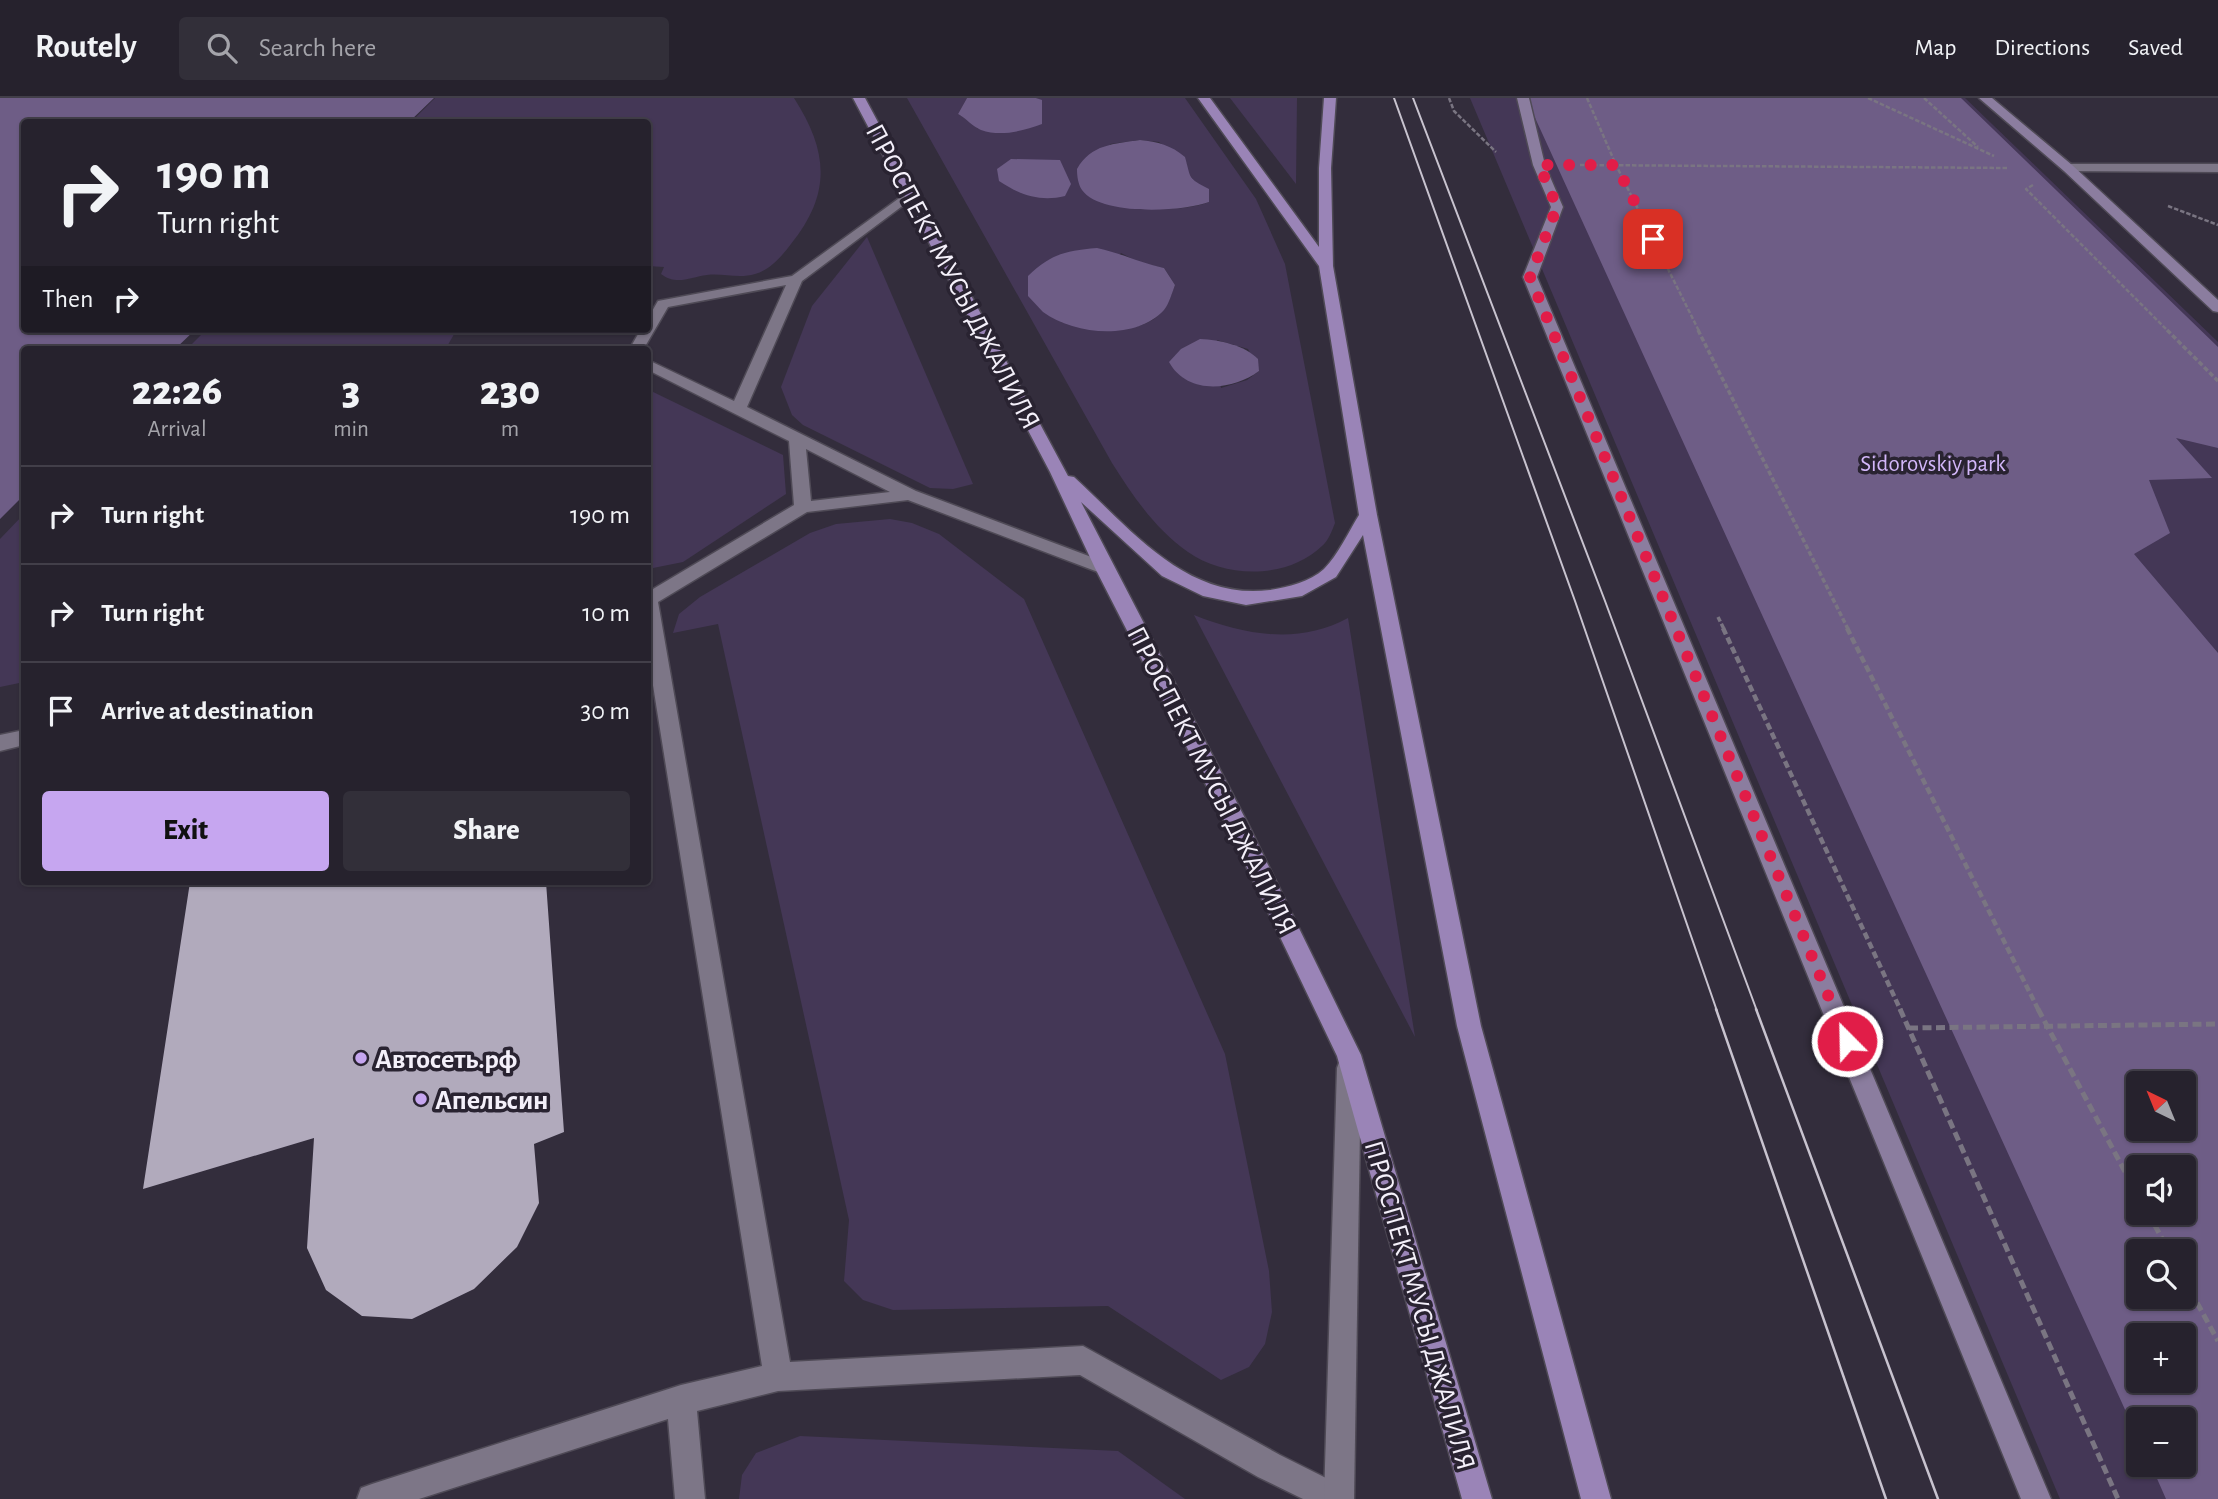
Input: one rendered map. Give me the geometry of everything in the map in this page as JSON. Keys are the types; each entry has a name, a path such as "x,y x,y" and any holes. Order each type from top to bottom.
{"main road":[{"path":"1204,98 1326,266"},
{"path":"1330,98 1325,168 1326,266 1368,515 1469,1026 1596,1499"},
{"name":"ПРОСПЕКТ МУСЫ ДЖАЛИЛЯ","path":"855,102 870,120 1058,472 1104,568 1237,824 1349,1055 1477,1499"},
{"path":"1058,472 1168,572 1209,592 1246,599 1296,592 1330,573 1368,515"}],"street":[{"path":"1523,98 1539,165 1557,207 1530,277 2036,1499"},
{"path":"1985,98 2068,168 2218,308"},
{"path":"2068,168 2218,168"},
{"path":"651,324 663,304 796,279 909,195"},
{"path":"739,408 796,279"},
{"path":"651,365 910,495 1104,568"},
{"path":"797,438 803,507"},
{"path":"651,599 803,507 910,495"},
{"path":"651,619 778,1377"},
{"path":"0,743 21,738"},
{"path":"372,1499 681,1400 778,1377 1083,1360 1269,1466 1337,1499 1349,1055"},
{"path":"681,1400 690,1499"}],"path":[{"path":"1449,98 1454,111 1509,165 2068,168"},
{"path":"1587,98 1616,165 2046,1026 2126,1174"},
{"path":"1868,98 2021,168"},
{"path":"1924,98 1981,150"},
{"path":"2068,168 2026,189 2218,381"},
{"path":"1715,609 1909,1028 2118,1499"},
{"path":"1909,1028 2218,1024"},
{"path":"2196,1301 2218,1341"}],"green space":[{"path":"0,98 434,98 412,119 21,119 21,333 192,333 178,346 21,346 21,498 0,519"},
{"path":"435,98 794,98 814,136 819,154 819,189 814,207 804,225 784,253 766,269 749,275 713,275 673,280 661,274 664,267 651,266 651,119 414,119"},
{"path":"907,98 967,98 958,114 970,120 978,129 1042,101 1036,98 1185,98 1256,199 1285,264 1335,523 1330,536 1308,557 1275,570 1256,572 1220,567 1188,552 1165,533 1137,500 1112,463","holes":["1140,140 1159,142 1187,164 1187,171 1209,202 1181,208 1134,208 1110,144","1121,253 1140,263 1164,268 1175,285 1166,306 1146,323 1118,329 1102,329 1061,322","1217,340 1248,349 1259,371 1247,380 1221,388"]},
{"path":"967,98 1042,100 1042,124 1004,133 981,130 958,114"},
{"path":"1230,98 1297,98 1296,184"},
{"name":"Sidorovskiy park","path":"1470,98 1965,98 2218,342 2218,1499 2060,1499"},
{"name":"Sidorovskiy park","path":"1526,98 1961,98 2218,347 2218,448 2176,438 2212,478 2149,480 2170,533 2134,554 2218,653 2218,1499 2166,1499 2156,1477 2196,1477 2196,1407 2126,1407 2126,1412"},
{"path":"1140,140 1164,145 1185,157 1191,177 1209,189 1209,202 1181,208 1123,208 1092,198 1082,190 1077,169 1089,154 1104,147"},
{"path":"1011,159 1060,160 1071,184 1065,196 1030,196 999,181 997,169"},
{"path":"867,237 973,484 953,489 930,488 803,425 792,415 781,387 812,306"},
{"path":"1097,248 1164,268 1175,285 1164,310 1138,327 1088,330 1056,320 1043,312 1028,296 1028,276 1044,263 1067,252"},
{"path":"203,333 455,333 447,346 190,346"},
{"path":"1200,339 1223,342 1246,350 1258,359 1259,371 1236,383 1223,386 1198,385 1187,380 1177,373 1169,362 1181,349"},
{"path":"651,391 783,455 786,494 683,562 651,568"},
{"path":"21,517 21,683 0,687 0,539"},
{"path":"890,519 912,523 939,534 1024,599 1225,1054 1269,1271 1272,1312 1265,1344 1249,1367 1221,1380 1108,1306 893,1310 863,1300 844,1281 849,1220 718,624 673,633 679,614 700,597 810,533 836,524"},
{"path":"1194,615 1232,628 1271,634 1310,632 1348,618 1415,1037"},
{"path":"800,1436 1118,1451 1185,1499 739,1499 742,1475 756,1453"}],"building":[{"name":"Автосеть.рф","path":"190,885 546,885 564,1132 534,1144 539,1203 517,1247 474,1289 412,1319 362,1316 326,1290 307,1248 314,1138 143,1189"}],"tram line":[{"path":"1394,98 1575,601 1717,1011"},
{"path":"1413,98 1605,601 1757,1011"},
{"path":"1716,1009 1886,1499"},
{"path":"1756,1009 1938,1499"}],"place":[{"name":"Автосеть.рф","path":"361,1058"},
{"name":"Апельсин","path":"421,1099"}],"route":[{"path":"1653,239 1616,165 1539,165 1557,207 1530,277 1847,1041"}]}
